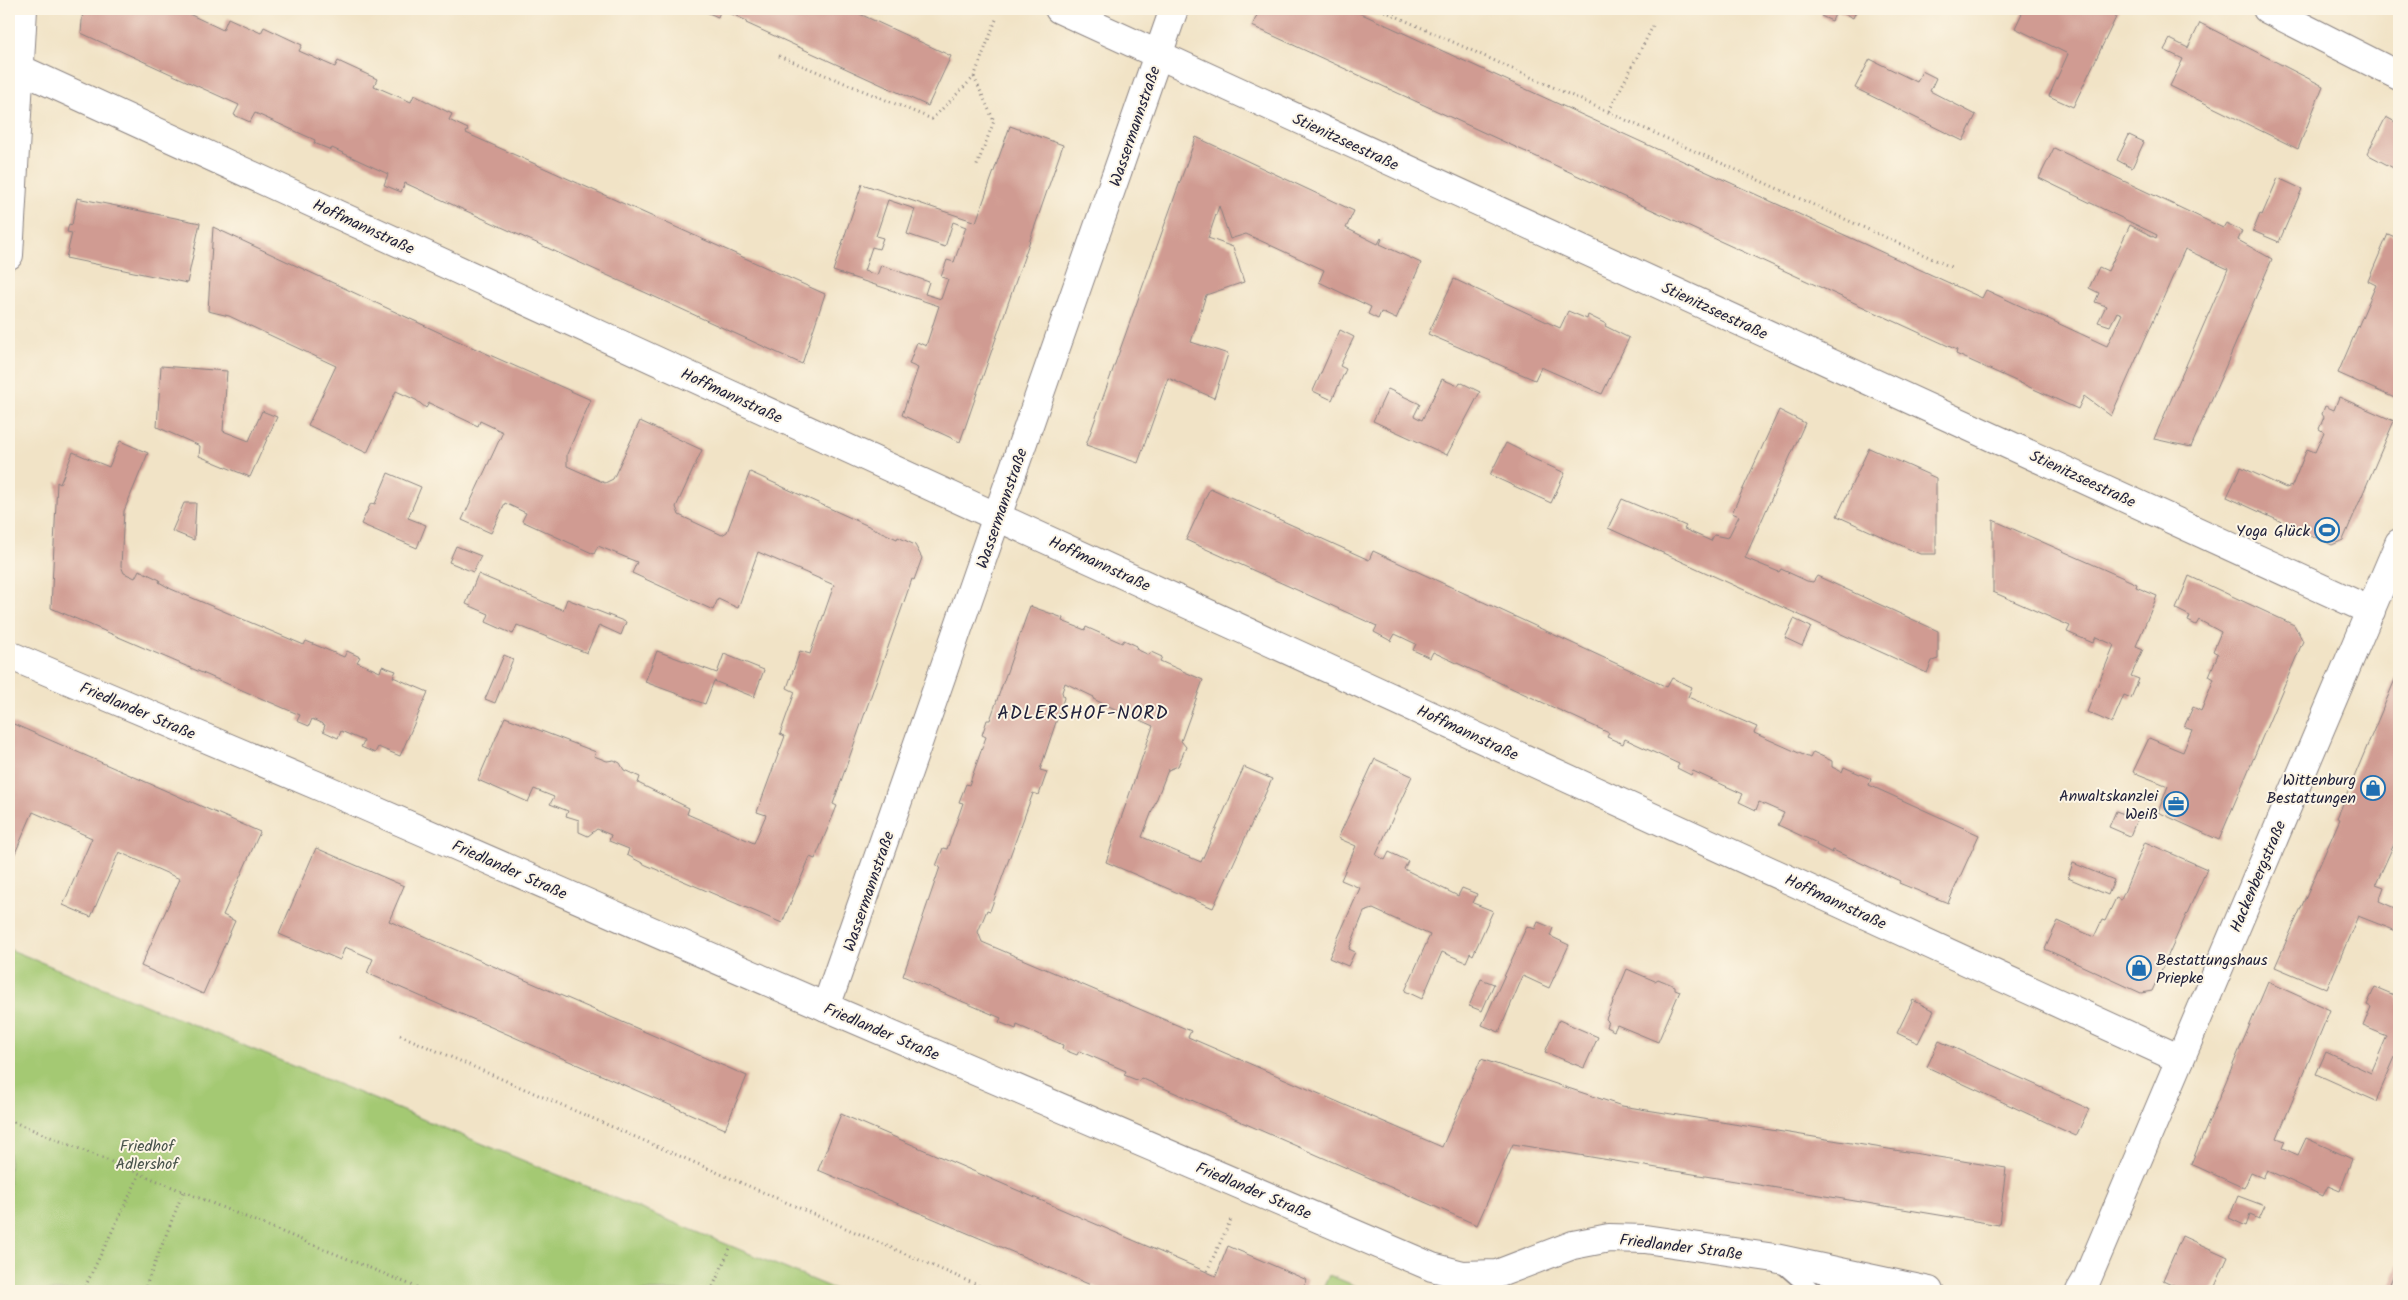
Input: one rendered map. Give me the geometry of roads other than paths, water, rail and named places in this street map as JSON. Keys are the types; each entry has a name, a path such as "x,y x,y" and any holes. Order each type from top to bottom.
{"street":[{"path":"9,255 23,9"},
{"name":"Stienitzseestraße","path":"1059,9 2371,610"},
{"name":"Wassermannstraße","path":"826,1008 1174,9"},
{"path":"2267,9 2399,76"},
{"name":"Hoffmannstraße","path":"20,69 2180,1059"},
{"name":"Hackenbergstraße","path":"2080,1291 2399,543"},
{"name":"Friedlander Straße","path":"9,655 328,790 826,1008 1432,1266 1463,1275 1497,1274 1573,1245 1609,1238 1645,1240 1775,1258 1929,1291"}],"lane":[{"path":"1775,1258 1813,1291"}],"place":[{"name":"Yoga Glück","path":"2327,530"},
{"name":"Wittenburg Bestattungen","path":"2373,788"},
{"name":"Anwaltskanzlei Weiß","path":"2176,804"},
{"name":"Bestattungshaus Priepke","path":"2139,968"}],"district":[{"name":"ADLERSHOF-NORD","path":"1083,712"}],"park label":[{"name":"Friedhof Adlershof","path":"147,1154"}]}
